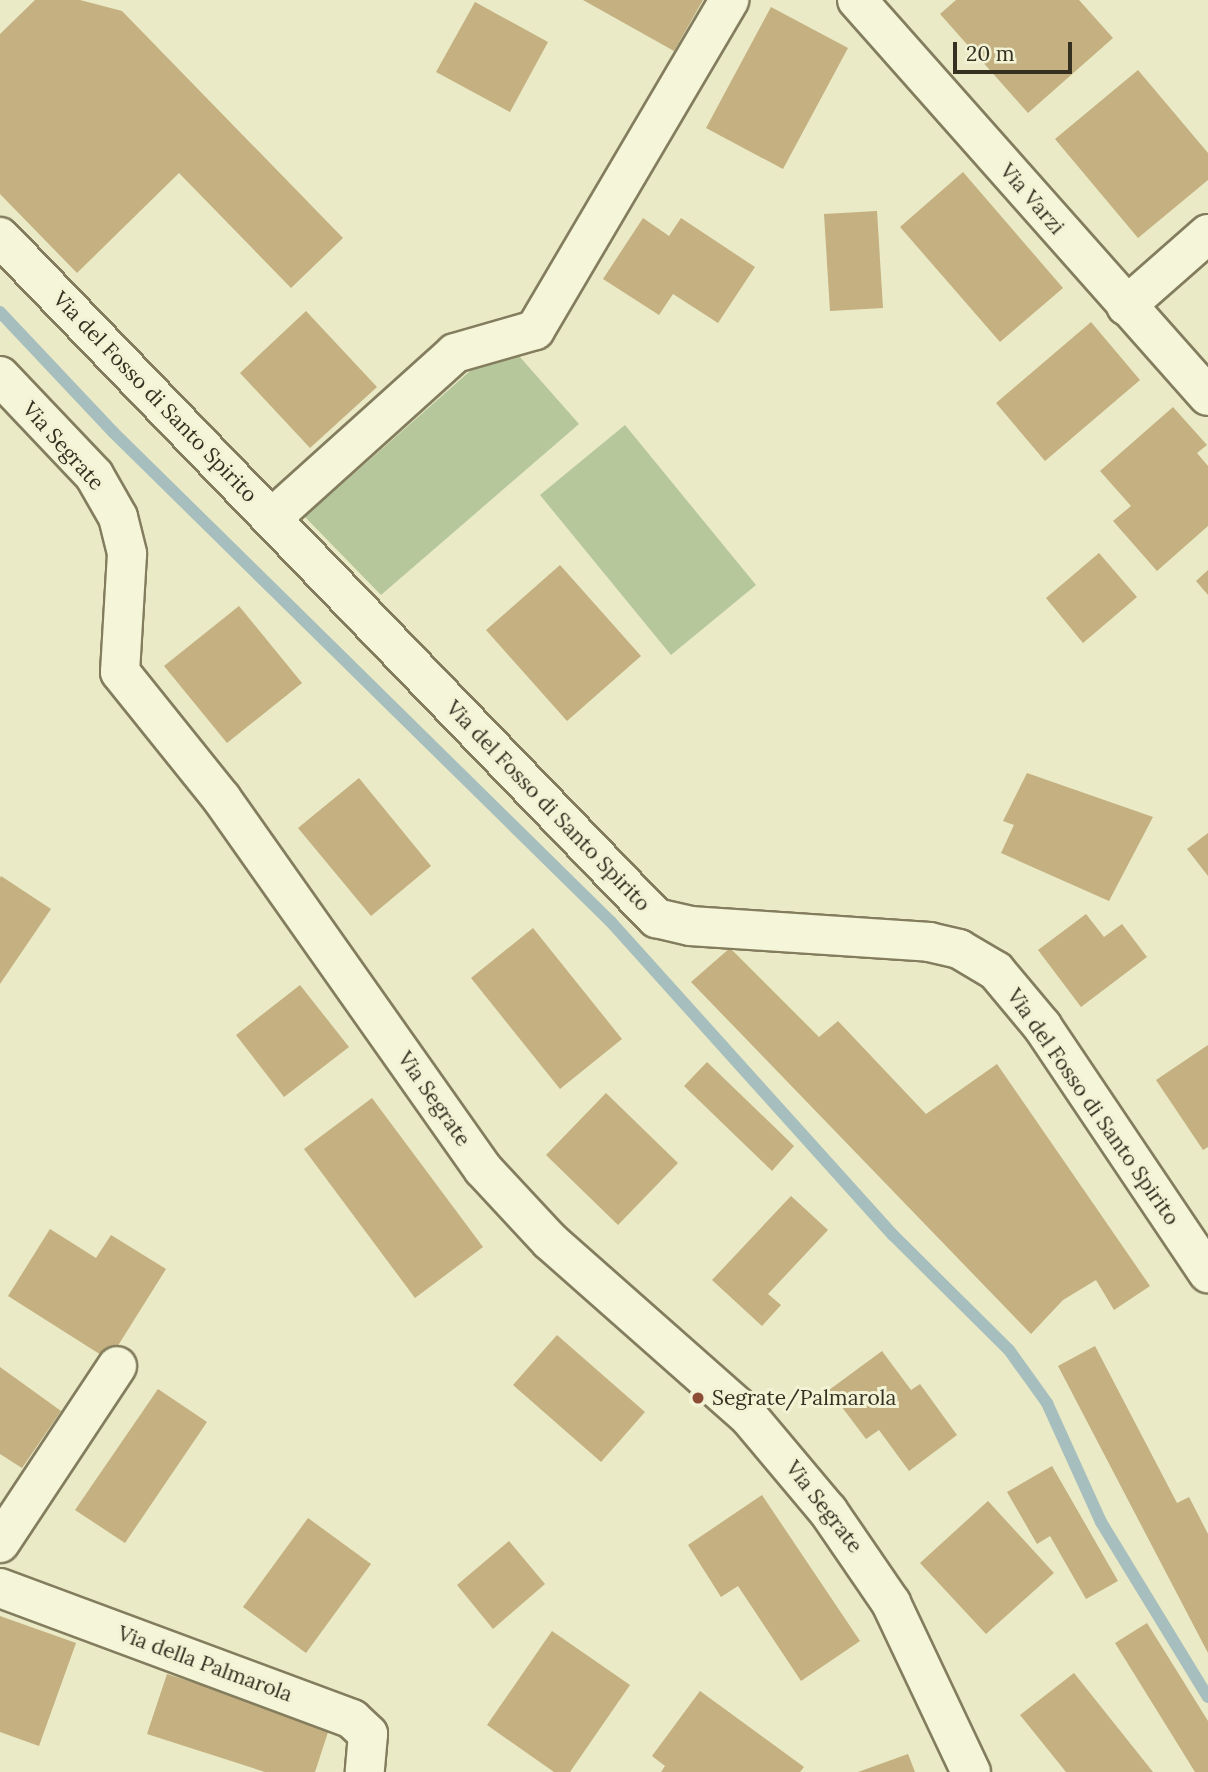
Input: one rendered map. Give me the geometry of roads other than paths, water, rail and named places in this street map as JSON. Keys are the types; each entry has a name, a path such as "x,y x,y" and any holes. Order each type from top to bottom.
{"street":[{"path":"272,518 455,353 535,330 729,0"},
{"name":"Via Varzi","path":"857,0 1208,396"},
{"path":"1126,306 1208,234"},
{"name":"Via del Fosso di Santo Spirito","path":"0,237 656,918 690,926 929,942 959,948 996,971 1042,1026 1208,1273"},
{"name":"Via Segrate","path":"0,376 94,475 118,517 127,554 120,672 222,799 483,1169 550,1241 749,1417 828,1511 891,1603 971,1772"},
{"path":"0,1543 117,1366"},
{"name":"Via della Palmarola","path":"0,1588 352,1719 368,1734 365,1772"}],"waterway":[{"path":"0,312 113,432 611,922 893,1235 1009,1350 1047,1403 1101,1522 1208,1697"}],"place":[{"name":"Segrate/Palmarola","path":"698,1398"}]}
